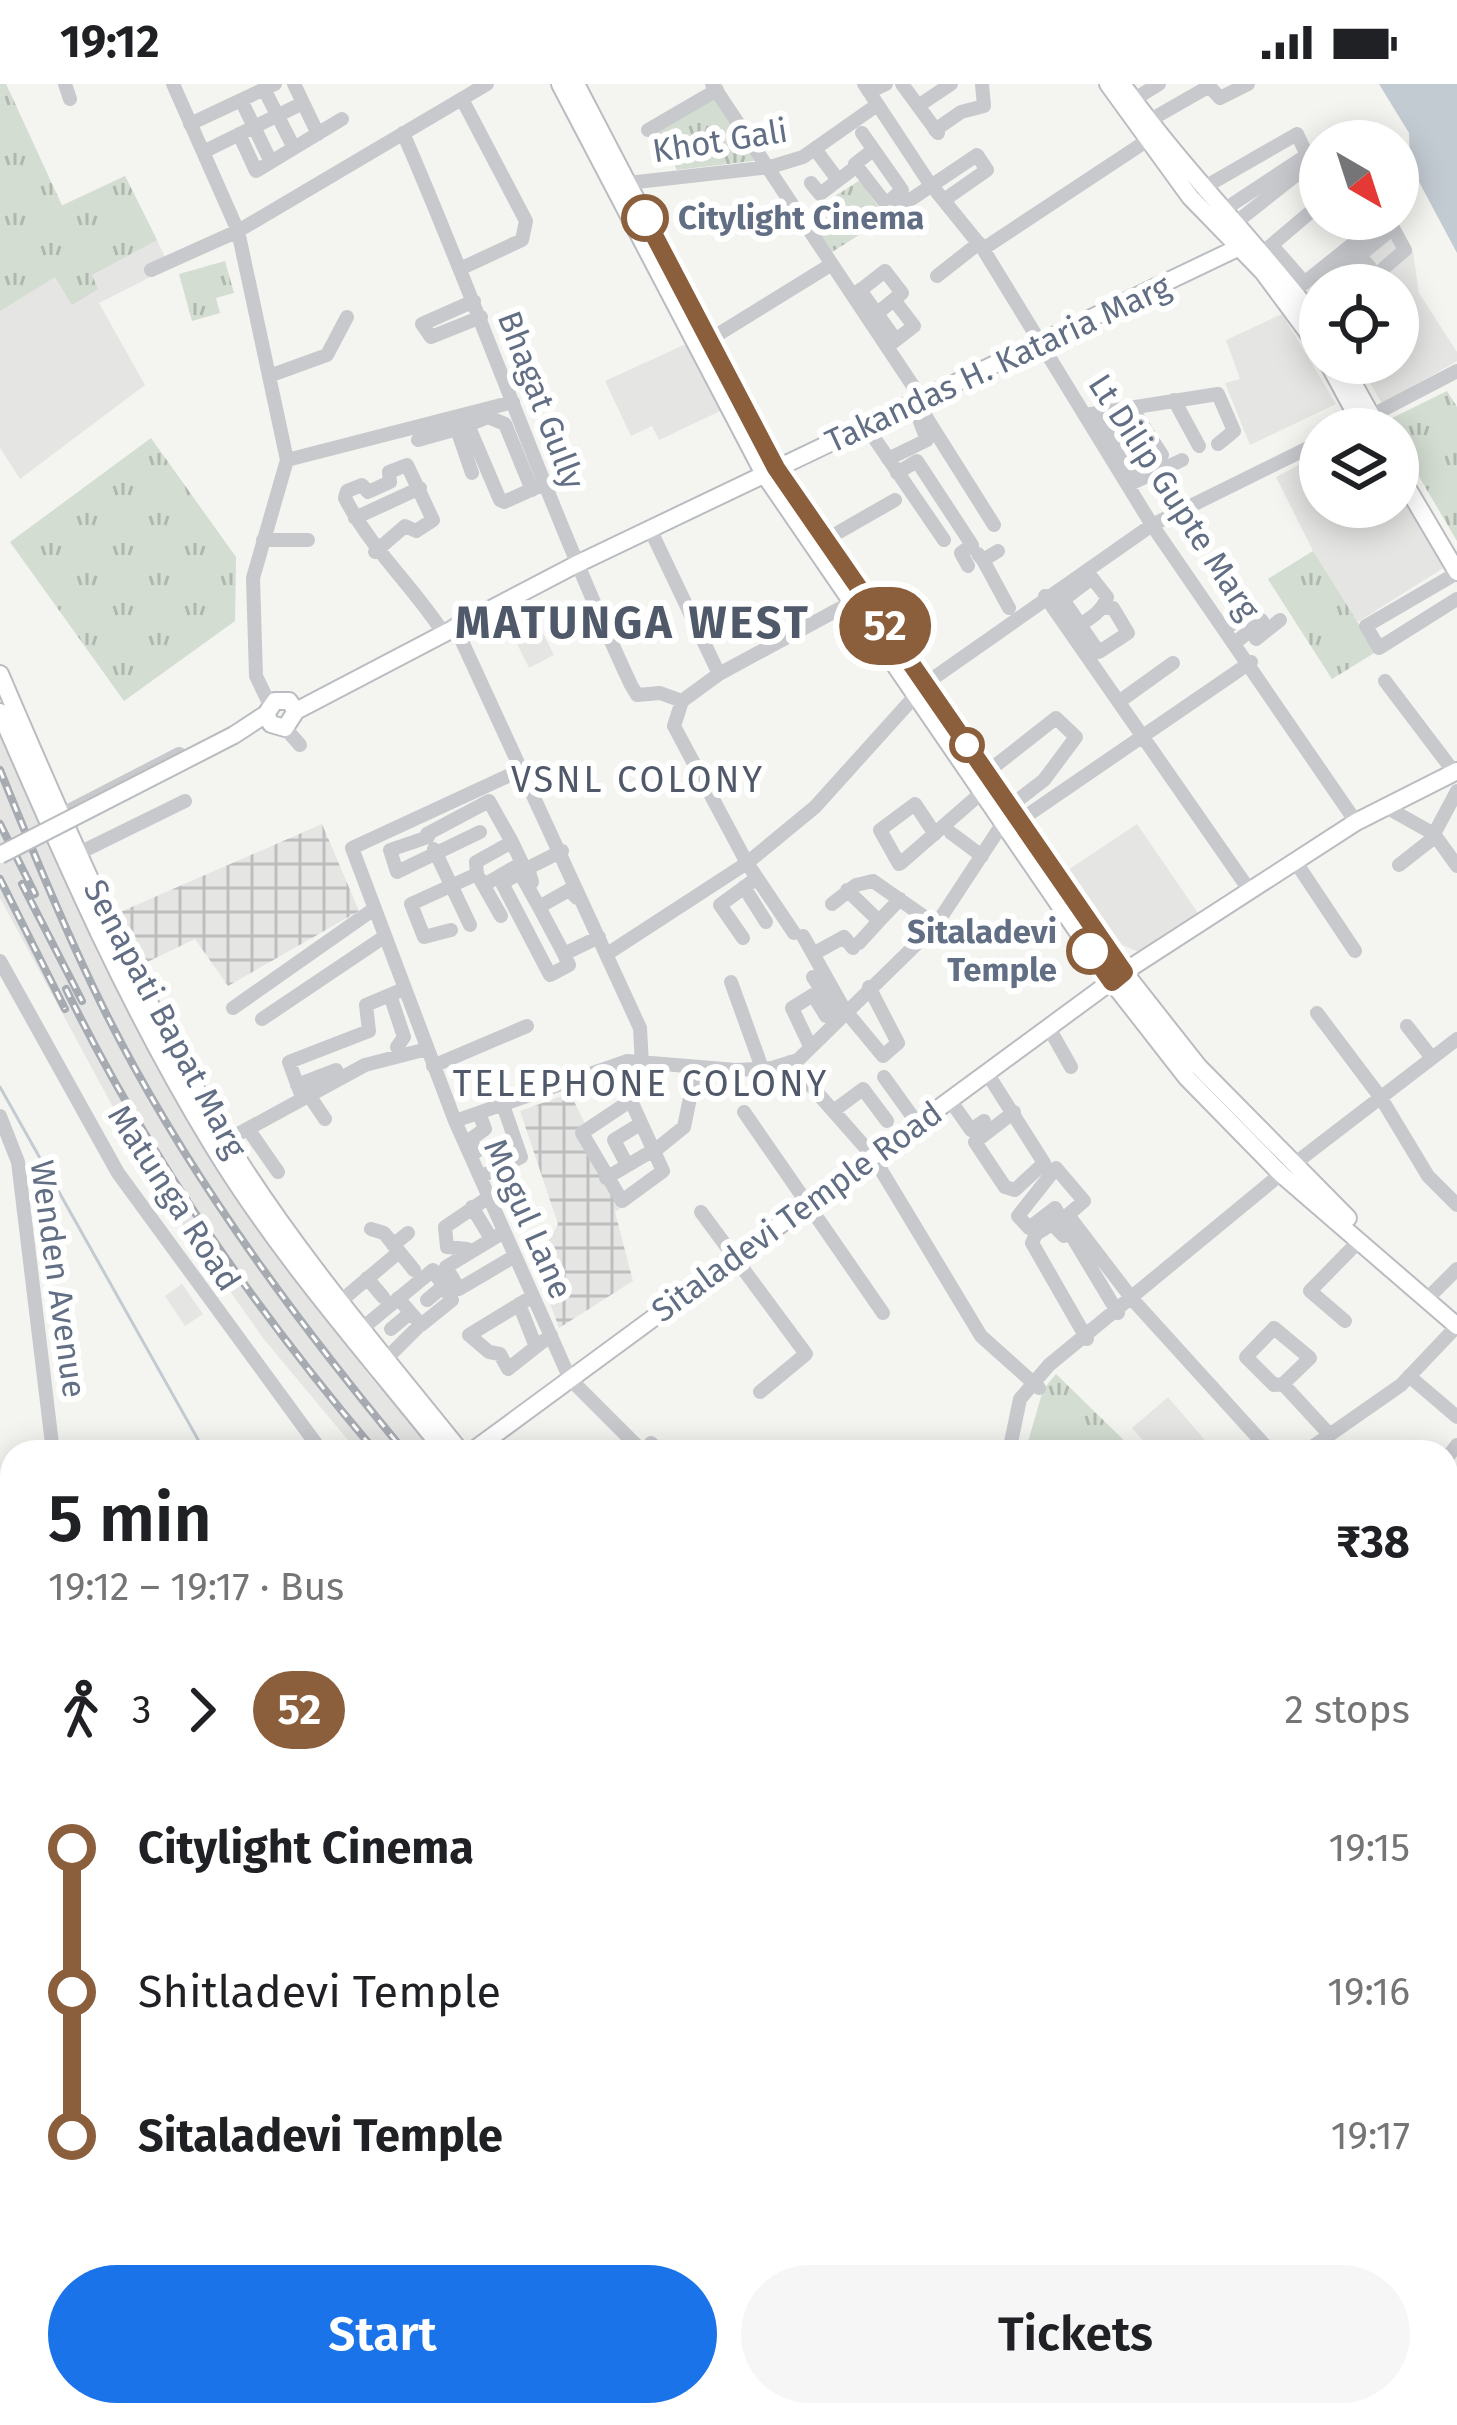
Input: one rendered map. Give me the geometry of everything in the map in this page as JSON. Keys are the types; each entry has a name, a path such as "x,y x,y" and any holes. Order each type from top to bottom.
{"main road":[{"path":"560,84 770,471 852,602 986,773 1010,818 1187,1078 1287,1170 1457,1310"},
{"path":"576,84 709,340 770,471 825,539 980,794 1010,818"},
{"path":"1108,84 1137,93 1149,128 1196,192 1299,290"},
{"path":"1200,270 1223,216"},
{"path":"1259,250 1299,315"},
{"name":"Takandas H. Kataria Marg","path":"270,718 323,688 331,690 575,565 1040,341 1200,270 1259,250"},
{"path":"1419,508 1457,572"},
{"name":"Senapati Bapat Marg","path":"0,674 7,715 71,857 220,1144 436,1440"},
{"path":"0,855 270,718"},
{"name":"Sitaladevi Temple Road","path":"487,1440 1118,977 1356,822 1456,778"},
{"path":"1287,1170 1358,1242 1457,1326"},
{"name":"Senapati Bapat Marg","path":"318,1279 342,1300 357,1332 386,1358 451,1440"}],"street":[{"path":"173,84 238,231 287,460 253,578 250,625 270,718 300,746"},
{"path":"152,270 238,231 487,84"},
{"name":"Khot Gali","path":"628,184 770,167 814,149 886,84"},
{"path":"902,84 938,133 961,112 984,106 982,84"},
{"path":"918,106 951,84"},
{"path":"937,276 1208,86 1220,98 1248,84"},
{"path":"190,124 270,87 294,148"},
{"path":"648,130 715,87 832,264 891,343 927,438 897,473"},
{"path":"203,152 278,116 299,95 318,88"},
{"path":"1137,93 1149,128"},
{"name":"Lt Dilip Gupte Marg","path":"870,94 981,246 1131,478 1152,525 1229,626 1356,822"},
{"path":"299,95 318,134"},
{"path":"462,99 526,220 522,240 462,268"},
{"path":"241,100 241,133 255,170 342,119"},
{"path":"217,111 241,133"},
{"name":"Bhagat Gully","path":"403,133 462,268 473,312 513,402 522,446 538,487 631,685 637,695 659,694 682,701"},
{"path":"862,133 873,149 901,194 884,204 855,162 873,149"},
{"path":"1196,192 1257,162 1293,133 1308,152 1223,216"},
{"path":"814,149 838,180"},
{"path":"901,206 974,155 986,166 946,199"},
{"path":"815,195 857,166"},
{"path":"1223,216 1299,170"},
{"path":"1218,178 1223,216"},
{"path":"1259,250 1299,223"},
{"path":"1346,264 1358,253 1396,230 1405,250 1378,269 1358,253"},
{"path":"1335,264 1361,240"},
{"path":"709,340 832,264"},
{"path":"856,293 885,271 903,293 873,316"},
{"path":"891,343 914,325 894,300"},
{"path":"473,312 495,308"},
{"path":"269,376 326,355 347,316"},
{"path":"1393,408 1457,371"},
{"path":"1091,413 1220,396 1234,434 1218,444"},
{"path":"1174,400 1199,446"},
{"path":"916,401 994,525"},
{"path":"287,460 417,437 513,402"},
{"path":"1131,407 1162,455"},
{"path":"488,417 502,422 522,446 485,475 470,424 488,417"},
{"path":"455,423 504,502 538,487"},
{"path":"866,426 944,541"},
{"path":"607,954 747,862 814,807 920,690 1045,596 1152,525 1299,452"},
{"path":"888,459 914,454"},
{"path":"914,454 972,545 975,563 1010,608"},
{"path":"1131,478 1182,460"},
{"path":"375,552 404,526 416,531 433,522 404,464 389,472 390,482 370,492 362,484 347,490 345,498 375,552 448,628 525,768 597,938"},
{"path":"935,488 956,475"},
{"path":"355,518 420,488"},
{"path":"825,539 895,500"},
{"path":"926,516 944,503"},
{"path":"650,529 718,674"},
{"path":"263,540 308,540"},
{"path":"975,563 998,551"},
{"path":"1457,572 1366,626 1379,648 1457,599"},
{"path":"1424,591 1438,612"},
{"path":"1045,596 1096,626 1120,700 1250,891"},
{"path":"766,922 747,862 674,726 682,701 718,674 852,602"},
{"path":"1229,626 1253,610 1262,621 1243,648"},
{"path":"1010,818 1144,734 1280,620"},
{"path":"1265,632 1277,647"},
{"path":"1120,700 1173,663"},
{"path":"1385,680 1456,778 1435,835 1399,865"},
{"path":"58,821 270,718"},
{"path":"799,1067 807,1041 936,925 1010,818 1076,737 1056,718 986,773"},
{"path":"470,925 419,817 525,768"},
{"path":"934,834 980,794"},
{"path":"71,857 185,801"},
{"path":"451,931 424,937 410,906 452,886 522,863 490,801 388,851 396,870 481,832"},
{"path":"1386,807 1435,835 1457,866"},
{"path":"469,811 491,853"},
{"name":"Mogul Lane","path":"419,817 352,848 384,938 397,992 434,1066 472,1115 479,1168 497,1233 526,1300 551,1335 570,1379 641,1440"},
{"path":"951,833 982,856"},
{"path":"501,916 474,864 512,842"},
{"path":"558,853 528,868 531,880 543,896 572,882"},
{"path":"1295,862 1355,950"},
{"path":"520,873 569,965 550,976 524,930 502,883 520,873"},
{"path":"832,904 847,890 873,881 936,925"},
{"path":"750,883 813,954 835,1012"},
{"path":"743,938 720,904 750,883"},
{"path":"847,890 879,921"},
{"path":"524,930 574,891 640,1028 642,1063"},
{"path":"813,954 844,937 856,946 900,898"},
{"path":"233,1008 374,909"},
{"path":"545,918 568,920"},
{"path":"262,1018 384,938"},
{"path":"564,954 597,938"},
{"path":"304,958 321,979"},
{"name":"Matunga Road","path":"0,961 118,1173 313,1440"},
{"path":"813,977 835,1012"},
{"path":"731,982 767,1068"},
{"path":"807,1041 793,1006 814,995 879,1055 896,1047 898,1040 869,987"},
{"path":"220,1144 302,1092 392,1049 404,1036 397,992 366,1005 369,1031 289,1062 302,1092 325,1119"},
{"path":"1317,1013 1381,1098 1417,1162 1457,1204"},
{"path":"434,1066 527,1026"},
{"path":"1407,1026 1432,1058"},
{"path":"1048,1028 1071,1067"},
{"path":"1012,1440 1018,1409 1058,1364 1287,1170 1457,1039"},
{"path":"302,1092 365,1065 427,1049"},
{"path":"619,1065 661,1174 622,1201 582,1133 630,1101"},
{"path":"472,1115 619,1065 696,1070 799,1067"},
{"path":"799,1067 872,1155 981,1336 1036,1385"},
{"path":"606,1178 685,1127 696,1070"},
{"path":"987,1073 1011,1108 1044,1168 1015,1190 1005,1187 975,1142 1011,1108"},
{"path":"884,1077 917,1123"},
{"path":"836,1109 863,1089 887,1120"},
{"path":"950,1100 971,1130 1011,1108"},
{"path":"472,1115 485,1130 471,1141 479,1168 521,1157 503,1105"},
{"path":"744,1112 883,1313"},
{"path":"472,1115 493,1126 509,1121"},
{"name":"Wenden Avenue","path":"0,1116 18,1162 52,1440"},
{"path":"627,1166 614,1141 640,1124"},
{"path":"248,1129 278,1172"},
{"path":"1065,1218 1084,1198 1056,1168 1018,1216 1029,1228 1055,1208 1065,1218 1114,1316"},
{"path":"488,1197 448,1223 443,1242 456,1252 497,1233"},
{"path":"472,1208 497,1233"},
{"path":"701,1212 733,1260 804,1343 806,1354 760,1392"},
{"path":"1087,1339 1033,1243 1036,1234 1052,1224 1059,1226 1114,1316"},
{"path":"371,1229 381,1231 414,1270"},
{"path":"1074,1232 1260,1440"},
{"path":"342,1300 408,1233"},
{"path":"497,1233 447,1263 455,1287 511,1258"},
{"path":"1345,1321 1310,1291 1358,1242"},
{"path":"1433,1293 1457,1269"},
{"path":"357,1332 391,1298 433,1270 452,1302 391,1330"},
{"path":"368,1278 415,1319"},
{"path":"427,1300 445,1285"},
{"path":"536,1346 526,1300 469,1334 489,1352 502,1355 508,1369 551,1335"},
{"path":"386,1358 415,1319"},
{"path":"1321,1440 1409,1376 1457,1326"},
{"path":"1274,1328 1281,1328 1310,1358 1283,1384 1274,1385 1246,1357 1274,1328"},
{"path":"1409,1376 1457,1417"},
{"path":"1283,1384 1329,1434"}],"shaded area":[{"path":"0,84 6,84 62,205 125,176 170,267 99,303 145,385 20,479 0,448"},
{"path":"1379,84 1457,84 1457,253 1419,182 1419,120 1401,120"},
{"path":"1365,240 1406,240 1415,264 1332,264"},
{"path":"1419,293 1457,352 1457,361 1419,383"},
{"path":"1282,314 1299,342 1299,384 1324,384 1336,404 1299,408 1299,422 1250,445 1225,383 1240,379 1226,340"},
{"path":"699,338 731,406 659,440 652,426 631,436 605,381"},
{"path":"1371,384 1417,384 1382,404"},
{"path":"1299,465 1299,523 1276,477"},
{"path":"1419,524 1445,567 1358,622 1332,679 1268,579 1313,551 1302,528"},
{"path":"535,617 554,655 529,668 510,630"},
{"path":"0,732 296,1277 371,1378 426,1440 348,1440 263,1338 155,1185 0,898"},
{"path":"322,824 359,911 228,986 195,939 143,964 118,913"},
{"path":"1137,824 1200,916 1139,952 1115,942 1065,872"},
{"path":"570,1093 625,1205 615,1212 633,1281 559,1328 536,1264 558,1224 520,1111"},
{"path":"182,1284 203,1314 185,1326 165,1296"},
{"path":"1168,1397 1205,1440 1142,1440 1132,1428"}],"green space":[{"path":"0,84 6,84 62,206 125,176 157,240 92,275 98,289 72,305 55,277 0,311"},
{"path":"714,96 761,160 677,170 656,130"},
{"path":"860,180 886,218 829,254 803,217"},
{"path":"225,261 234,293 216,298 220,313 192,321 179,274"},
{"path":"1447,391 1457,407 1457,541 1419,477 1419,408 1412,408"},
{"path":"151,438 236,557 235,621 124,701 10,542"},
{"path":"1313,551 1376,652 1332,679 1268,579"},
{"path":"1056,1374 1124,1440 1028,1440 1043,1390"}],"waterway":[{"path":"0,1087 198,1440"}],"railway":[{"path":"0,770 81,962 160,1112 276,1288 395,1440"},
{"path":"0,824 35,894"},
{"path":"0,879 65,1009"},
{"path":"22,884 82,1001"},
{"path":"66,989 168,1172 247,1288 366,1440"}],"bus line":[{"name":"52","path":"645,218 776,468 1124,972 1112,982 1090,951"}],"place":[{"name":"Citylight Cinema","path":"645,218"},
{"name":"Sitaladevi Temple","path":"1090,951"}],"district":[{"name":"MATUNGA WEST","path":"633,623"},
{"name":"VSNL COLONY","path":"638,780"},
{"name":"TELEPHONE COLONY","path":"641,1084"}]}
